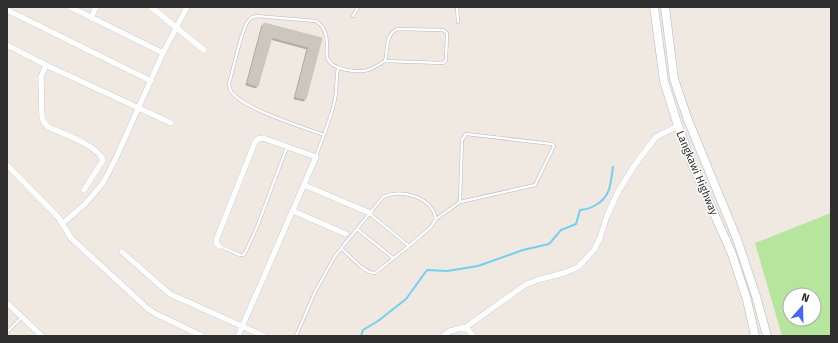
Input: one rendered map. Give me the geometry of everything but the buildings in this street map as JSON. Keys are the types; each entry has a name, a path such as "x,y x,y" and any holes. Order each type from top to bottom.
{"main road":[{"name":"Langkawi Highway","path":"654,7 664,81 678,126 693,166 732,254 747,300 755,336"},
{"name":"Langkawi Highway","path":"665,7 674,79 688,120 737,239 756,296 767,336"},
{"path":"655,20 666,19"}],"street":[{"path":"70,7 163,53"},
{"path":"91,18 96,7"},
{"path":"151,7 204,50"},
{"path":"63,223 85,204 103,183 186,7"},
{"path":"7,10 151,81"},
{"path":"7,45 46,65 171,123"},
{"path":"46,65 41,77 42,118 44,122 48,127 93,148 101,155 102,160 84,190"},
{"path":"443,336 450,331 466,327 525,285 578,267 594,250 618,192 634,166 656,137 678,126"},
{"path":"219,246 216,243 217,238 255,142 258,139 263,138 316,157 238,336"},
{"path":"7,165 63,223 71,238 147,308 187,330 202,336"},
{"path":"304,185 370,213"},
{"path":"293,211 346,234"},
{"path":"122,252 170,294 264,336"},
{"path":"7,303 40,335"},
{"path":"466,327 473,336"},
{"path":"184,336 187,330"}],"lane":[{"path":"353,16 358,7"},
{"path":"457,7 458,22"},
{"path":"324,135 254,109 241,101 230,90 230,83 245,24 249,19 256,16 316,21 322,24 326,34 326,56 330,64 338,68 363,71 385,61 443,63 446,60 447,33 443,30 397,29 391,32 389,37 385,61"},
{"path":"316,157 332,114 338,68"},
{"path":"342,249 364,269 371,273 378,271 431,227 436,219 460,202 535,185 554,146 552,144 466,134 462,140 460,202"},
{"path":"219,246 243,255 257,227 288,146"},
{"path":"296,336 315,292 335,256 383,197 391,194 404,193 419,198 434,212 436,219"},
{"path":"370,213 408,246"},
{"path":"357,229 393,258"},
{"path":"7,332 22,316"}],"green space":[{"path":"831,213 831,336 782,336 755,243"}],"waterway":[{"path":"361,336 363,330 378,321 406,299 427,270 447,271 478,266 523,250 549,244 561,230 576,224 580,210 592,207 606,196 611,183 613,167"}]}
